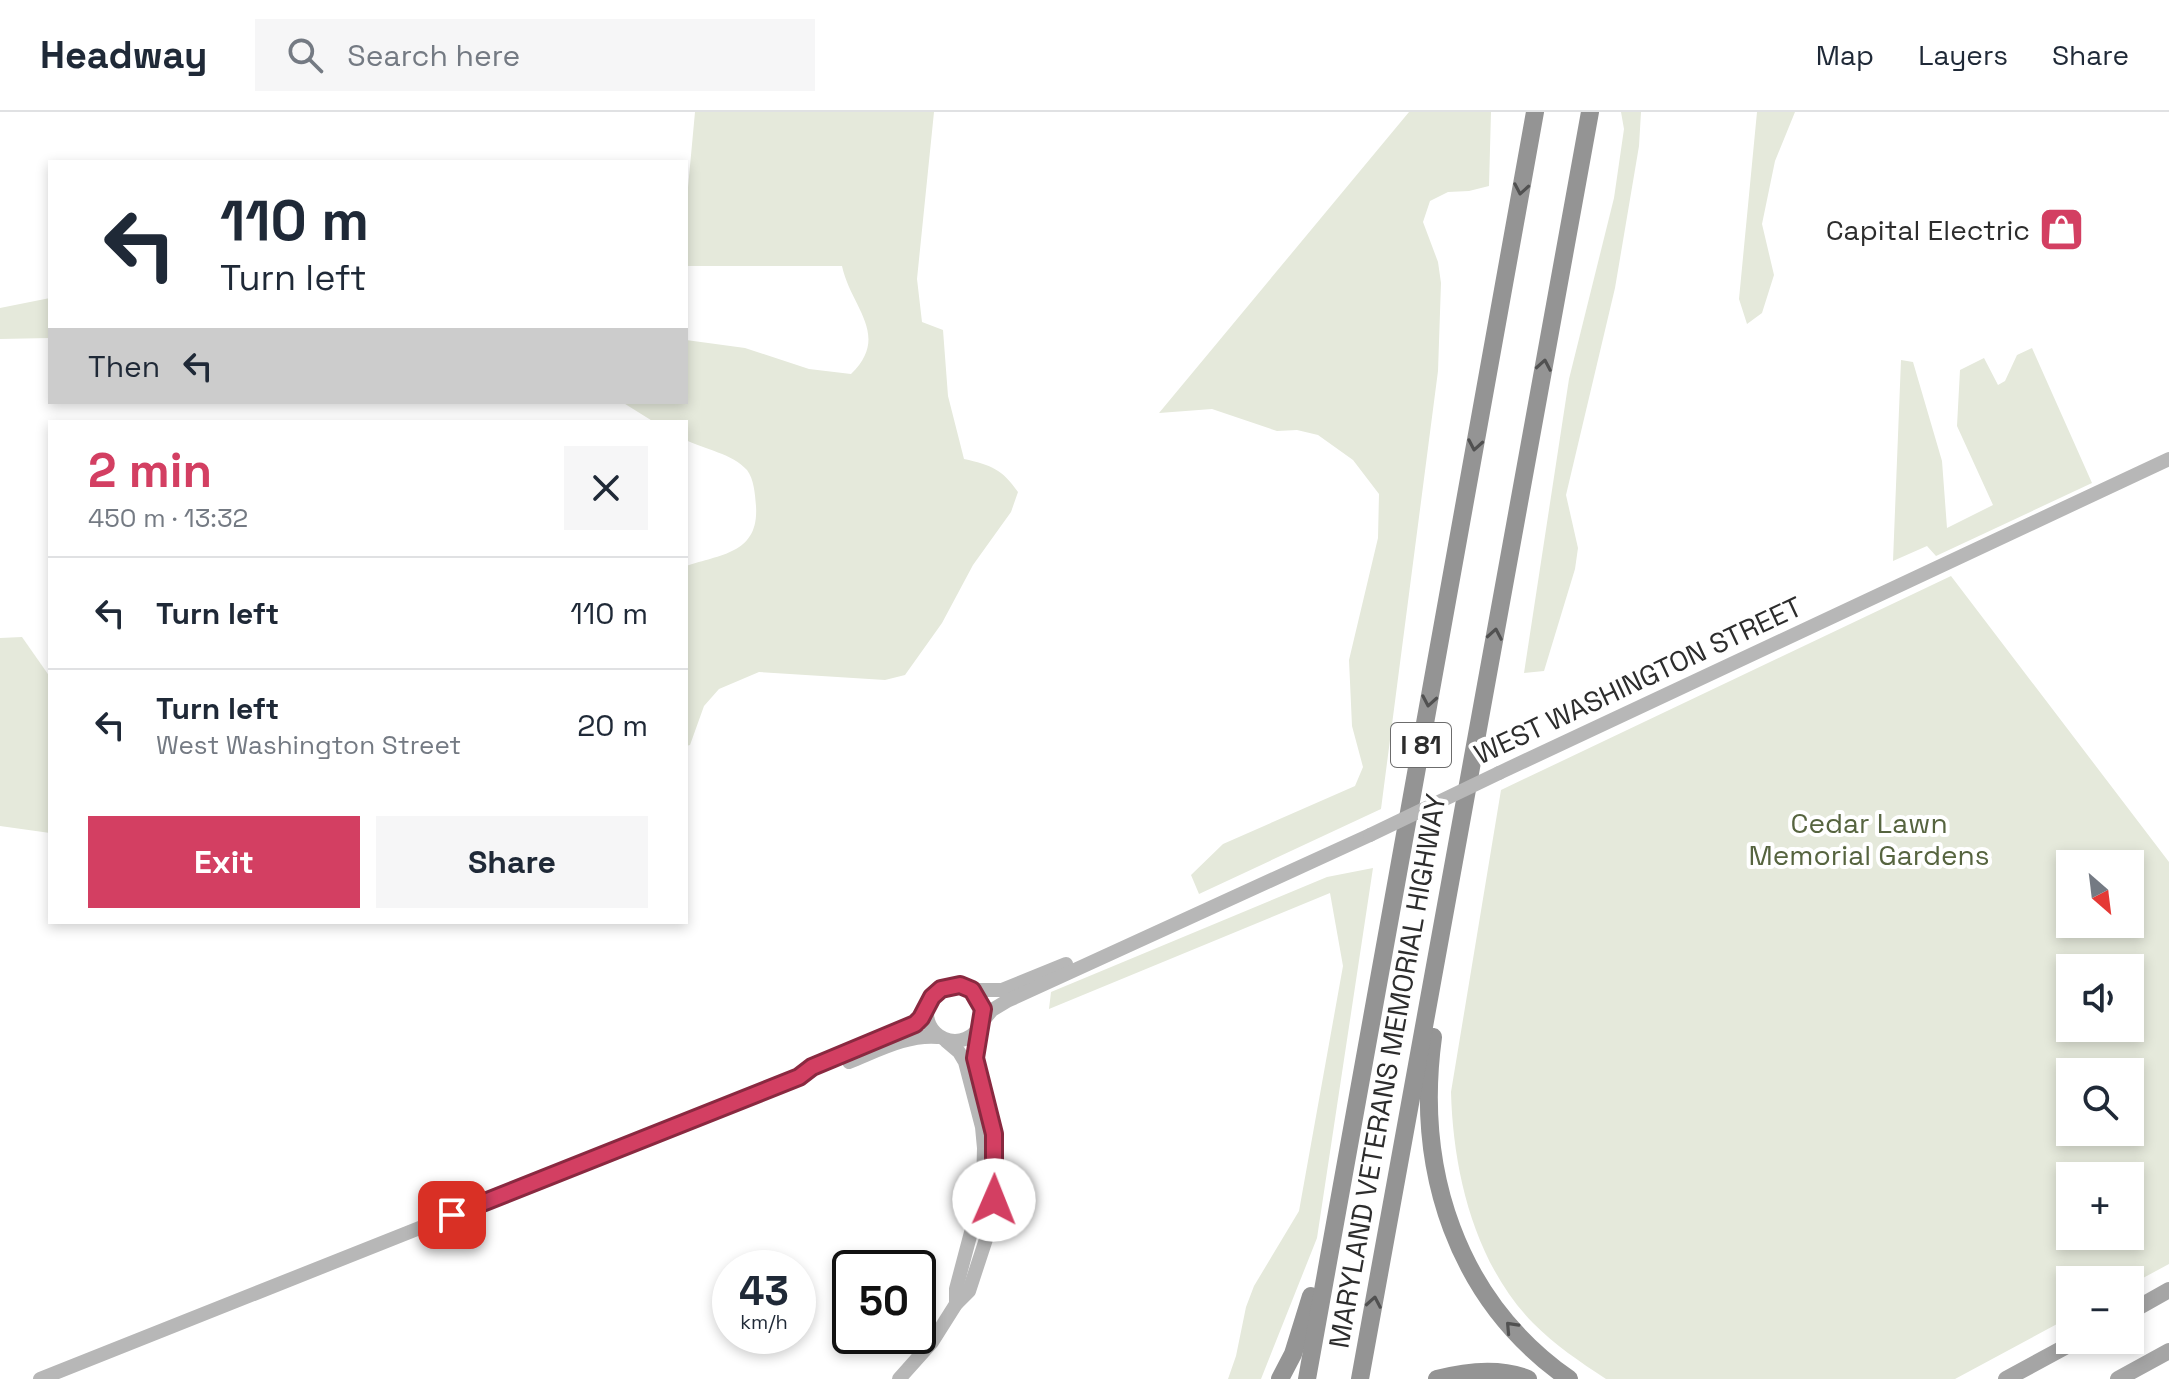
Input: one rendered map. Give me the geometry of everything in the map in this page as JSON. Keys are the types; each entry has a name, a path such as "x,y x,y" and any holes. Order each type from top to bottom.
{"highway":[{"name":"MARYLAND VETERANS MEMORIAL HIGHWAY","path":"1307,1379 1535,112"},
{"name":"MARYLAND VETERANS MEMORIAL HIGHWAY","path":"1360,1379 1590,112"},
{"path":"1461,821 1432,1044 1428,1105 1432,1160 1443,1208 1458,1247 1479,1284 1505,1321 1537,1354 1569,1379"},
{"path":"1280,1379 1293,1354 1306,1316 1346,1162"},
{"path":"1437,1379 1478,1371 1528,1379"}],"main road":[{"name":"WEST WASHINGTON STREET","path":"980,1026 998,1005 1370,835 2169,459"},
{"name":"WEST WASHINGTON STREET","path":"972,990 1002,990 1116,945 1127,944"},
{"path":"799,1077 812,1067 915,1024 936,992 947,986 960,985 972,990 982,1005 975,1058 994,1134 994,1200 983,1254 969,1291 956,1304 932,1342 899,1379"},
{"path":"927,1009 928,1022 965,1062 982,1127 983,1187 956,1289 956,1304"},
{"path":"40,1379 777,1085 924,1035 964,1040 980,1026"},
{"path":"2144,1304 2169,1290"},
{"path":"2118,1379 2169,1351"},
{"path":"2006,1379 2056,1352"},
{"path":"2135,1379 2169,1361"}],"green space":[{"path":"695,112 934,112 917,279 922,322 943,330 948,396 964,459 995,469 1018,492 1011,512 973,565 942,623 905,675 885,680 759,672 719,689 704,706 688,746 688,565 725,554 745,542 755,522 754,487 741,464 688,441 688,420 651,420 625,404 688,404 688,340 745,348 809,369 851,374 868,347 868,334 842,266 688,266 688,187"},
{"path":"1409,112 1491,112 1489,186 1448,192 1430,201 1423,222 1438,262 1441,283 1438,371 1381,809 1199,894 1191,875 1223,844 1355,786 1363,767 1352,726 1349,660 1378,538 1379,494 1353,460 1318,435 1297,430 1277,431 1212,409 1159,413"},
{"path":"1621,112 1641,112 1639,146 1615,288 1566,495 1578,548 1575,569 1544,671 1524,673 1569,379 1614,198 1624,129"},
{"path":"1757,112 1795,112 1775,161 1762,224 1774,275 1762,313 1747,324 1739,299"},
{"path":"48,298 48,338 0,339 0,308"},
{"path":"2032,348 2092,483 1936,556 1927,546 1893,561 1901,360 1913,362 1942,461 1947,528 1993,505 1957,426 1960,370 1984,358 1998,385 2005,381 2017,355"},
{"name":"Cedar Lawn Memorial Gardens","path":"1951,576 2169,862 2169,1264 2144,1277 2144,1266 2056,1266 2056,1325 1955,1379 1606,1379 1577,1360 1533,1323 1496,1273 1482,1245 1463,1185 1456,1154 1451,1092 1501,790"},
{"path":"22,637 48,674 48,833 0,826 0,638"},
{"path":"1373,868 1317,1238 1261,1379 1228,1379 1254,1286 1299,1211 1343,966 1330,893 1049,1009 1051,992 1327,877"}],"place":[{"name":"Capital Electric","path":"2061,230"}],"route":[{"path":"452,1215 799,1077 812,1067 915,1024 936,992 953,985 972,990 983,1009 975,1058 992,1117 994,1200"}]}
